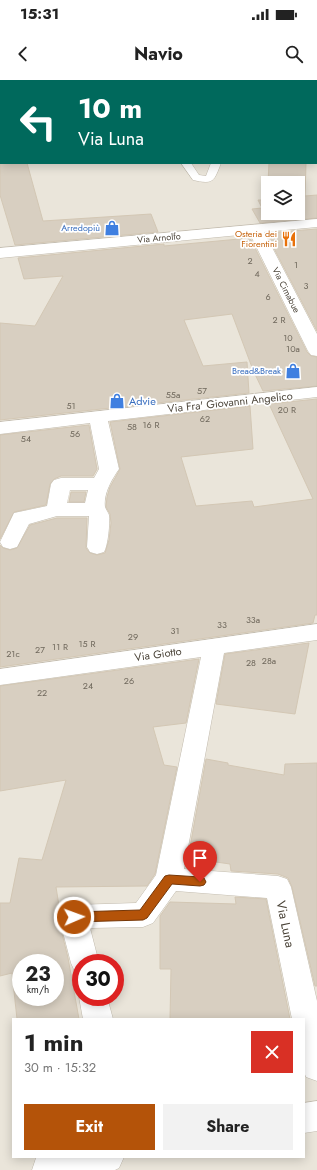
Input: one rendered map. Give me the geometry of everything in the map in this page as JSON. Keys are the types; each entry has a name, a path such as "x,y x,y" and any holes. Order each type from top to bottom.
{"street":[{"name":"Via Arnolfo","path":"0,253 317,223"},
{"name":"Via Cimabue","path":"255,229 317,351"},
{"name":"Via Fra' Giovanni Angelico","path":"0,428 317,392"},
{"path":"97,547 99,514 95,509 95,500 99,484 109,470 98,417"},
{"path":"56,510 61,484 99,484"},
{"path":"10,542 21,518 37,516 56,510 95,509"},
{"name":"Via Giotto","path":"0,677 317,632"},
{"path":"83,954 74,917 143,915 169,879 214,647"},
{"name":"Via Luna","path":"169,879 278,887 317,1067"},
{"path":"95,1006 98,1018"},
{"path":"305,1118 317,1116"},
{"path":"47,1169 103,1158"}],"lane":[{"path":"187,164 196,178 210,179 216,164"}],"shaded area":[{"path":"0,164 317,164 317,1170 0,1170"}],"building":[{"path":"0,164 27,164 43,221 151,214 158,232 15,245 0,195"},
{"path":"269,164 306,164 305,196 305,176 268,176"},
{"path":"317,195 317,218 305,219 305,196"},
{"path":"261,208 261,220 294,220 260,223 252,209"},
{"path":"317,229 317,331 266,233"},
{"path":"250,238 307,352 311,356 317,357 317,386 263,391 253,370 232,314 184,320 203,366 247,362 249,393 0,420 0,323 35,326 63,276 24,279 18,258 164,244 164,246"},
{"path":"317,399 317,615 315,615 313,623 0,667 0,545 3,548 10,550 17,548 30,525 57,518 87,518 86,548 90,553 97,555 105,553 109,540 111,523 110,514 106,507 107,497 110,487 120,469 110,422 250,406 253,449 181,457 196,506 252,501 254,507 313,499 269,404"},
{"path":"89,425 97,469 93,476 61,476 54,479 50,484 46,505 14,512 0,539 0,435"},
{"path":"71,492 86,492 84,502 69,502"},
{"path":"309,643 295,714 216,704 225,654"},
{"path":"199,659 186,723 153,727 164,765 177,767 155,874 147,886 56,887 60,912 58,917 72,980 72,1006 77,1006 79,1018 17,1018 16,1006 64,1006 64,954 12,954 12,973 0,976 0,903 10,903 19,858 42,860 66,780 0,791 0,686"},
{"path":"206,759 228,763 228,765 284,775 285,764 317,763 317,986 315,986 292,887 288,878 278,874 231,871 230,864 188,858"},
{"path":"235,897 266,899 290,1018 170,1018 171,969 160,969 160,916 170,902 236,904"}],"place":[{"name":"Arredopiù","path":"112,228"},
{"name":"Osteria dei Fiorentini","path":"289,239"},
{"name":"Bread&Break","path":"293,371"},
{"name":"Advie","path":"117,401"}],"route":[{"path":"74,917 143,915 169,879 200,882"}]}
